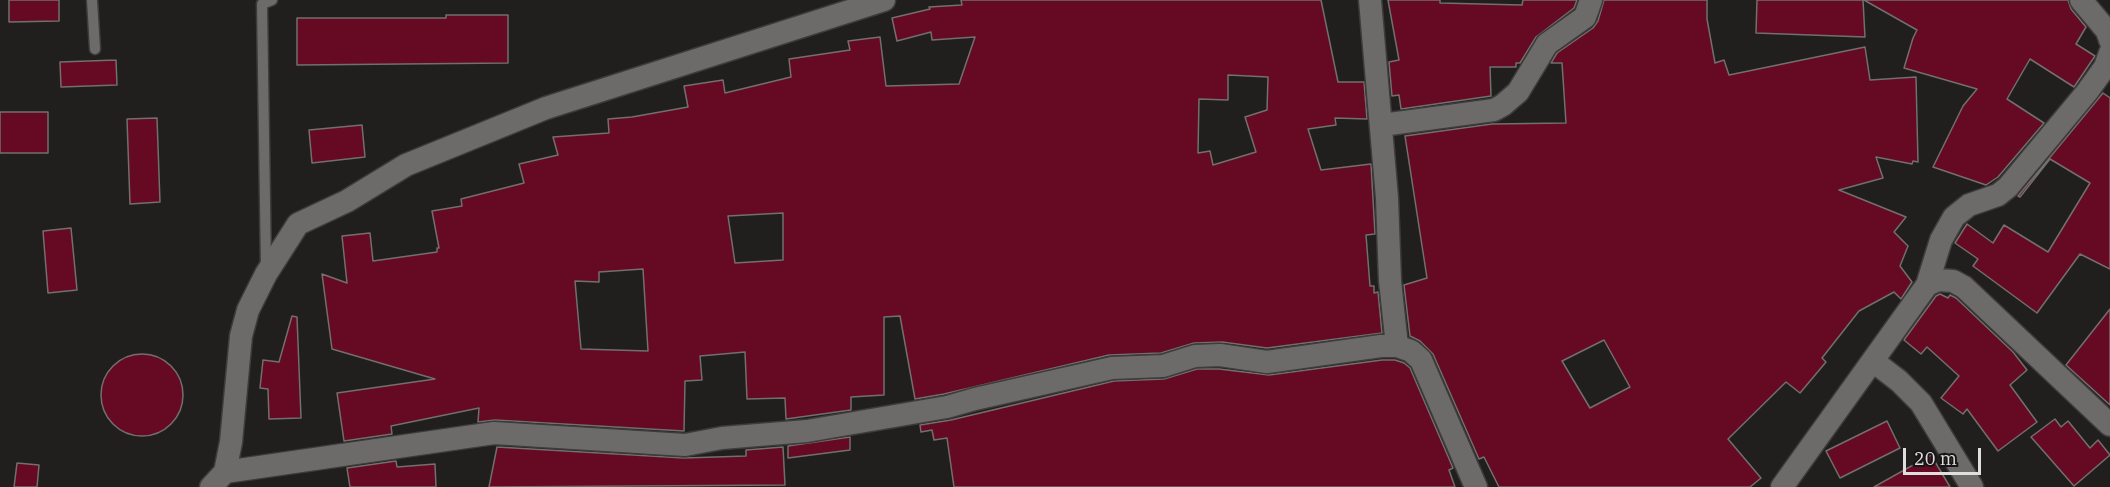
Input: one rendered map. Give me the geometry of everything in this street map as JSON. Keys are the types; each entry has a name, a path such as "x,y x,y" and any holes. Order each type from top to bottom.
{"street":[{"path":"1370,0 1388,198 1390,281 1397,346"},
{"path":"1382,125 1494,110 1503,105 1518,92 1547,44 1585,17 1592,0"},
{"path":"2081,0 2107,31 2110,40"},
{"path":"877,1 546,108 406,165 347,201 298,224 266,274 248,310 241,336 231,442 218,479 494,433 685,445 722,438 807,431 947,407 1112,368 1163,366 1195,356 1220,355 1267,362 1382,346 1397,346 1411,351 1421,360 1476,487"},
{"path":"1782,487 1927,285 1941,240 1954,217 1969,205 1998,195 2008,187 2087,92 2105,67 2110,53"},
{"path":"1927,285 1938,280 1953,281 1964,287 2110,425"},
{"path":"1873,362 1899,381 1921,403 1972,487"}],"lane":[{"path":"93,0 94,49"},
{"path":"266,274 262,3 272,0"}],"building":[{"path":"9,0 59,0 59,21 9,22"},
{"path":"961,0 1321,0 1338,82 1364,82 1367,119 1335,118 1336,125 1308,129 1321,170 1371,164 1375,234 1366,235 1370,286 1374,286 1374,293 1378,292 1382,333 1267,348 1222,342 1194,343 1161,353 1109,355 915,399 900,316 884,317 884,395 851,397 851,410 786,419 785,398 747,399 745,352 700,356 702,380 685,381 684,431 495,420 478,422 479,408 391,426 392,434 344,441 337,393 435,379 332,349 322,274 347,283 342,236 370,233 373,261 437,252 439,248 432,211 462,206 461,199 524,183 519,164 558,155 553,137 609,133 608,119 688,107 684,86 723,80 725,93 791,77 789,59 850,50 848,41 880,37 886,86 959,84 975,37 932,40 931,32 897,41 892,18 930,9 929,7 962,5","holes":["1228,75 1268,77 1267,110 1245,117 1256,152 1213,165 1210,151 1198,153 1199,99 1228,100","783,213 783,260 735,263 728,216","643,269 648,351 581,349 575,281 599,282 599,272"]},
{"path":"1388,0 1440,0 1440,3 1522,5 1523,0 1577,0 1574,8 1536,37 1520,63 1516,63 1516,67 1490,67 1491,96 1401,109 1399,95 1392,96 1389,62 1399,60"},
{"path":"1604,0 1707,0 1707,19 1715,63 1724,60 1729,75 1865,47 1870,80 1916,77 1918,162 1913,161 1912,164 1876,157 1883,178 1839,190 1906,217 1894,232 1908,246 1900,266 1912,282 1901,299 1894,292 1859,311 1822,358 1826,362 1800,393 1786,382 1728,439 1761,478 1750,487 1499,487 1484,457 1479,459 1433,354 1420,341 1410,336 1404,285 1427,278 1405,136 1492,124 1566,123 1562,63 1551,63 1557,53 1593,28 1598,21","holes":["1604,340 1630,387 1590,408 1562,361"]},
{"path":"1757,0 1863,0 1865,37 1756,33"},
{"path":"1864,0 2068,0 2071,9 2086,27 2076,44 2095,56 2074,87 2030,59 2007,99 2044,123 1998,177 1986,185 1933,167 1963,106 1977,89 1904,68 1917,30"},
{"path":"446,15 508,15 508,63 297,65 297,18 446,18"},
{"path":"116,60 117,85 61,87 60,62"},
{"path":"2103,93 2110,98 2110,269 2080,254 2037,313 1973,266 1978,259 1955,243 1967,224 1993,243 2004,225 2048,252 2090,183 2050,159 2020,197 2018,196"},
{"path":"0,112 48,112 48,153 0,153"},
{"path":"157,118 160,202 130,204 127,119"},
{"path":"362,125 365,157 312,163 309,130"},
{"path":"71,228 77,290 48,293 43,231"},
{"path":"1940,294 1948,298 1950,295 1956,298 2013,352 2027,370 2010,385 2037,422 1998,451 1967,409 1963,414 1941,398 1959,376 1927,347 1921,354 1904,340 1936,296"},
{"path":"2110,309 2110,405 2066,365"},
{"path":"292,316 297,317 301,418 269,419 268,389 260,388 263,360 279,362"},
{"path":"142,354 158,357 171,366 180,379 183,395 180,411 171,424 158,433 142,436 126,433 113,424 104,411 101,395 104,379 113,366 126,357"},
{"path":"1395,360 1410,368 1453,468 1449,470 1455,487 954,487 947,438 934,440 932,430 921,432 920,425 951,420 1114,381 1164,379 1197,369 1219,369 1269,375"},
{"path":"2055,419 2061,427 2068,421 2090,448 2098,440 2110,455 2074,486 2031,437"},
{"path":"1887,421 1900,448 1840,478 1826,451"},
{"path":"850,437 850,450 788,458 788,446"},
{"path":"497,447 684,458 746,456 746,450 783,447 785,485 489,487"},
{"path":"1931,455 1950,487 1874,487"},
{"path":"396,461 397,467 435,464 436,487 350,487 347,468"},
{"path":"17,463 39,465 37,487 14,487"}]}
